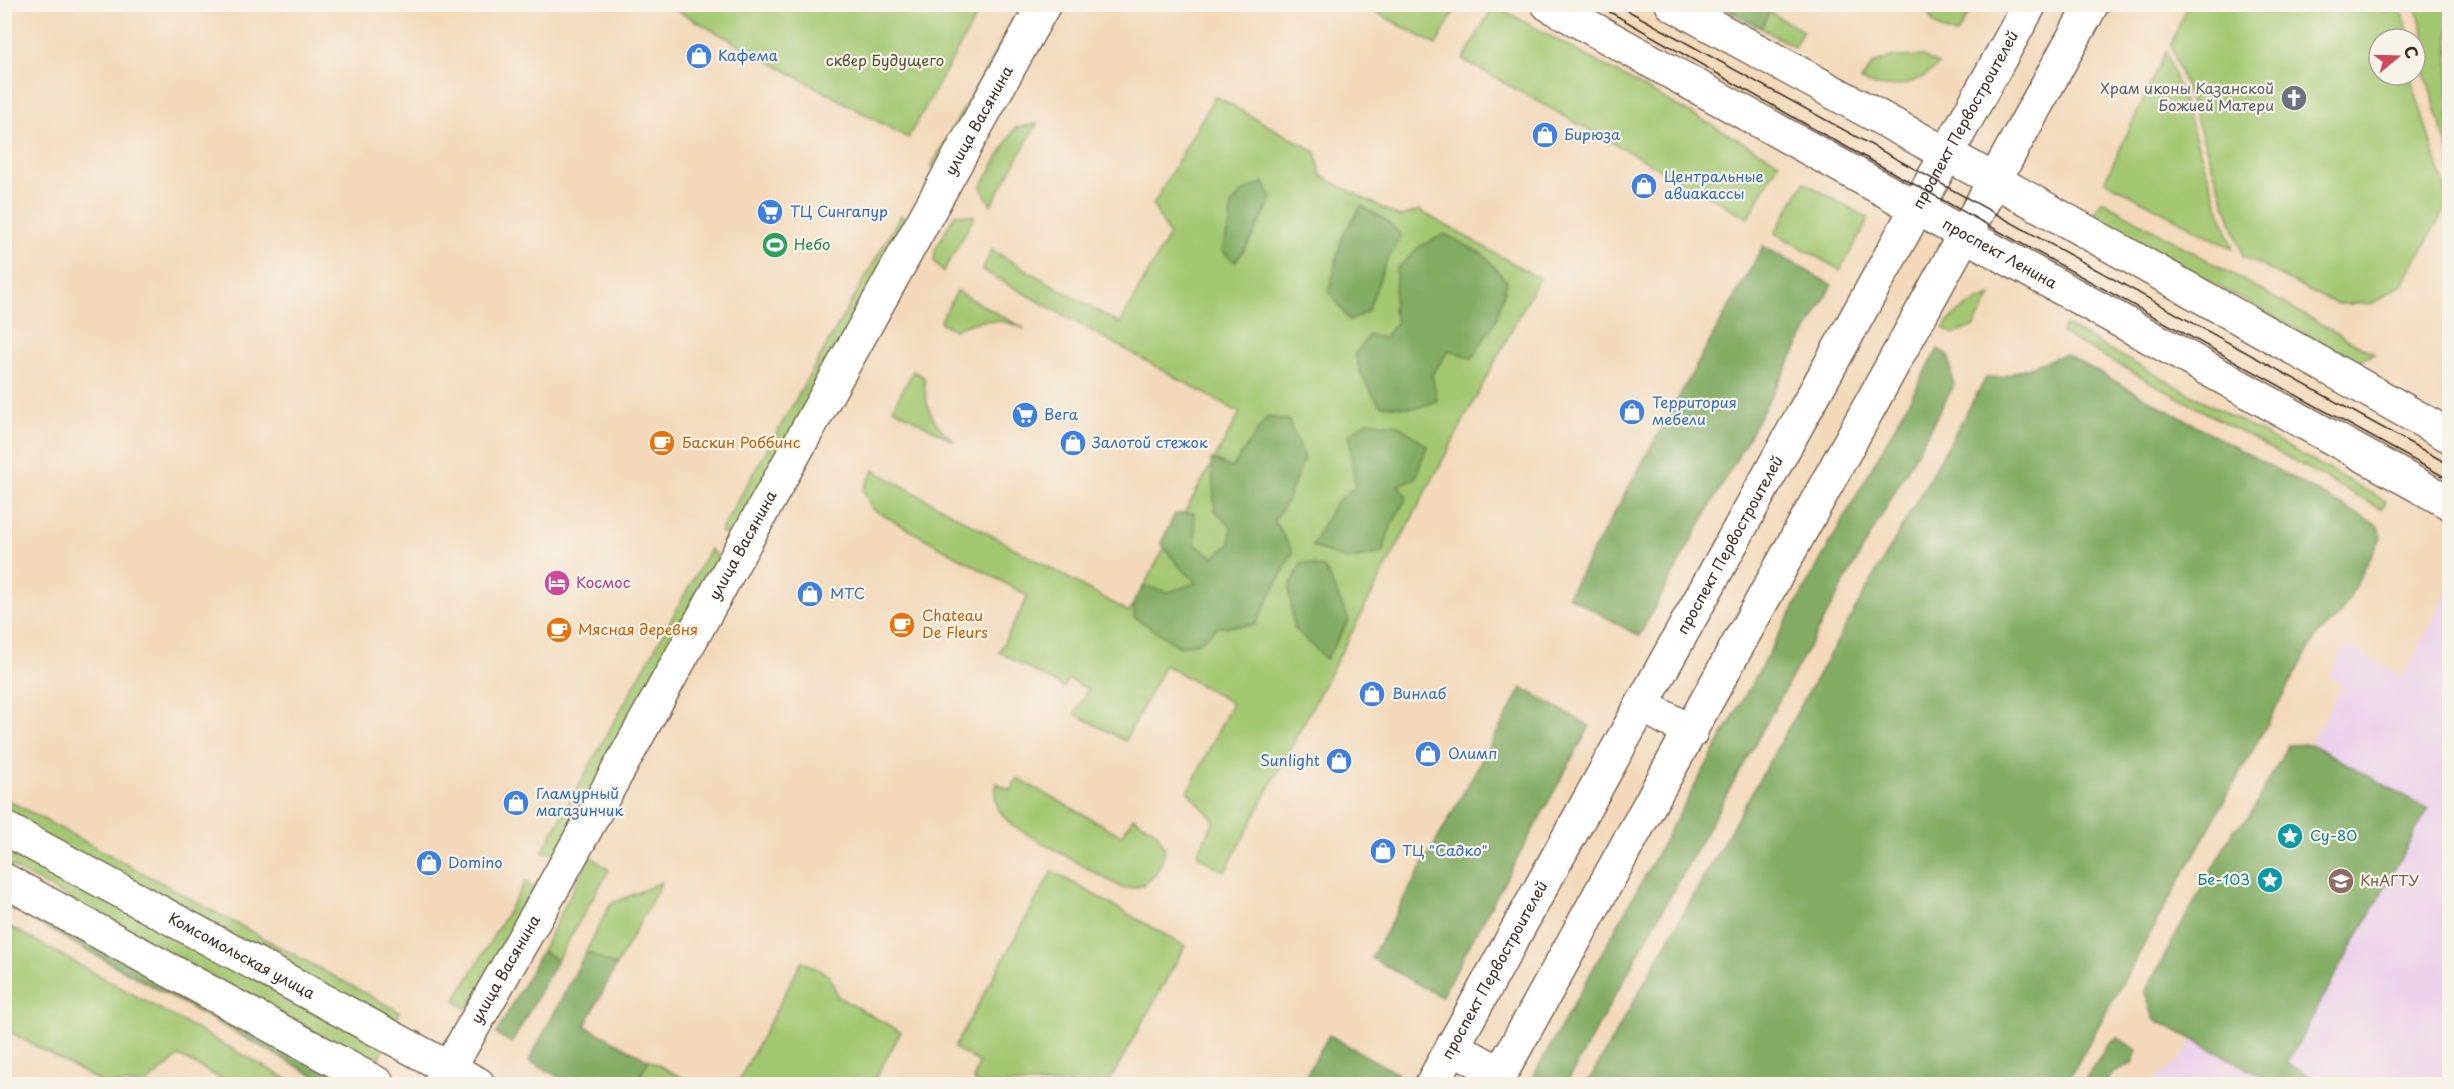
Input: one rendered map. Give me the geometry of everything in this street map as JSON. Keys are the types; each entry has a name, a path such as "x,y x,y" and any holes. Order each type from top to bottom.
{"main road":[{"name":"улица Васянина","path":"445,1077 555,884 1044,4"},
{"name":"проспект Ленина","path":"1548,4 2450,503"},
{"path":"1672,4 1996,181 2450,436"},
{"name":"проспект Первостроителей","path":"1432,1084 2030,4"},
{"path":"1453,1047 1498,1079 1966,236 2092,4"},
{"path":"1642,705 1691,732"},
{"name":"Комсомольская улица","path":"4,828 445,1077 478,1084"},
{"path":"4,880 378,1084"}],"shaded area":[{"name":"КнАГТУ","path":"2449,590 2449,1084 2150,1084 2180,1060 2192,1040 2154,1019 2343,685 2329,676 2346,645 2403,676"}],"green space":[{"path":"1926,4 1974,5 1957,34 1945,31 1936,25 1932,21"},
{"name":"сквер Будущего","path":"667,5 983,5 908,138"},
{"path":"1022,5 1038,5 945,173 931,167"},
{"path":"1363,5 1458,5 1436,45"},
{"path":"1494,5 1779,162 1748,218 1463,60"},
{"path":"1718,5 1756,5 1769,12 1761,28"},
{"path":"2187,5 2372,5 2384,12 2401,11 2407,27 2367,27 2367,87 2414,87 2449,202 2402,285 2371,304 2338,304 2243,256 2171,45"},
{"path":"2416,5 2449,5 2449,153 2427,80 2427,61 2431,60 2427,45 2427,27 2422,27"},
{"path":"1769,12 1803,31 1794,47 1761,28"},
{"path":"2166,51 2233,249 2105,181"},
{"path":"1923,56 1939,65 1912,82 1882,86 1861,81 1873,64 1892,57"},
{"path":"1215,96 1316,152 1321,176 1400,217 1419,210 1539,278 1225,872 1197,855 1214,820 1188,792 1232,703 1165,665 1125,741 1075,714 1088,689 1068,679 1064,688 999,652 1028,596 872,509 863,490 874,470 1129,612 1240,413 982,270 992,250 1120,324 1169,235 1153,205"},
{"path":"1037,124 991,205 981,187 1015,128"},
{"path":"1264,182 1272,199 1249,243 1235,262 1222,251 1230,223 1231,205 1244,191"},
{"path":"1804,182 1869,219 1840,270 1775,233"},
{"path":"2102,201 2374,354 2356,362 2092,216"},
{"path":"1361,206 1383,218 1401,235 1384,267 1368,311 1350,321 1329,291 1342,237"},
{"path":"955,214 975,216 943,272 934,261 935,250"},
{"path":"901,215 911,229 736,539 720,532"},
{"path":"1445,234 1484,255 1507,282 1496,320 1472,358 1449,350 1432,374 1437,401 1417,408 1380,405 1362,377 1355,354 1369,335 1384,338 1397,322 1393,310 1397,269 1420,246"},
{"path":"1763,246 1832,285 1639,636 1568,596"},
{"path":"957,291 1025,329 1006,322 989,320 954,330 940,322"},
{"path":"1991,296 1974,326 1954,334 1943,328 1964,308"},
{"path":"2065,325 2386,501 2381,509 2061,333"},
{"path":"1938,349 1949,355 1953,387 1566,1084 1529,1084"},
{"path":"2065,354 2378,525 2381,538 2339,616 2317,635 2066,1084 1587,1084 1986,378 2002,377"},
{"path":"913,371 924,377 928,406 935,421 955,442 893,408"},
{"path":"1267,417 1288,420 1304,458 1288,499 1274,521 1293,552 1255,625 1218,627 1199,642 1180,647 1134,617 1134,600 1145,586 1168,592 1197,583 1177,564 1161,543 1175,514 1194,513 1196,545 1214,557 1230,544 1231,526 1215,511 1211,459 1232,468"},
{"path":"1367,421 1398,425 1427,446 1415,479 1398,485 1407,497 1391,526 1382,553 1347,560 1312,546 1335,503 1355,486 1349,435"},
{"path":"710,549 721,562 558,854 542,852"},
{"path":"1302,562 1325,569 1349,620 1326,659 1294,628 1289,588"},
{"path":"1522,688 1590,726 1441,997 1371,958"},
{"path":"2311,744 2428,809 2287,1063 2308,1075 2303,1084 2277,1084 2154,1019 2145,992 2233,831 2249,817 2288,745"},
{"path":"1017,778 1122,836 1133,817 1157,832 1165,848 1160,865 1152,878 1139,886 1122,888 1011,825 997,806 995,796 997,783 1011,791"},
{"path":"4,798 400,1012 392,1029 5,819"},
{"path":"4,841 384,1047 375,1066 5,863"},
{"path":"590,856 609,870 557,960 542,951"},
{"path":"1052,871 1185,946 1108,1084 976,1084 974,1079 979,1062 954,1048"},
{"path":"526,881 536,892 467,1009 455,1001"},
{"path":"662,882 616,966 586,952 610,904"},
{"path":"4,890 357,1084 329,1084 5,905"},
{"path":"5,924 296,1084 231,1084 179,1056 146,1084 104,1084 5,1029"},
{"path":"542,951 557,960 512,1043 496,1034"},
{"path":"586,952 616,966 585,1026 649,1060 635,1084 572,1084 529,1061"},
{"path":"802,961 829,975 838,997 901,1032 872,1084 737,1084"},
{"path":"1329,1035 1398,1074 1393,1084 1301,1084"},
{"path":"2118,1038 2137,1050 2132,1064 2112,1074 2106,1084 2083,1084 2107,1046"},
{"path":"649,1060 694,1084 635,1084"}],"tram line":[{"path":"1596,4 1814,129 2450,480"},
{"path":"1616,4 2450,465"}],"place":[{"name":"Кафема","path":"699,56"},
{"name":"Храм иконы Казанской Божией Матери","path":"2294,98"},
{"name":"Бирюза","path":"1545,135"},
{"name":"Центральные авиакассы","path":"1644,186"},
{"name":"ТЦ Сингапур","path":"770,212"},
{"name":"Небо","path":"775,245"},
{"name":"Территория мебели","path":"1632,412"},
{"name":"Вега","path":"1025,415"},
{"name":"Баскин Роббинс","path":"662,443"},
{"name":"Залотой стежок","path":"1073,443"},
{"name":"Космос","path":"557,583"},
{"name":"МТС","path":"810,594"},
{"name":"Chateau De Fleurs","path":"902,625"},
{"name":"Мясная деревня","path":"559,630"},
{"name":"Винлаб","path":"1372,694"},
{"name":"Олимп","path":"1428,754"},
{"name":"Sunlight","path":"1339,761"},
{"name":"Гламурный магазинчик","path":"516,803"},
{"name":"Су-80","path":"2290,836"},
{"name":"ТЦ \"Садко\"","path":"1383,851"},
{"name":"Domino","path":"429,863"},
{"name":"Бе-103","path":"2270,880"},
{"name":"КнАГТУ","path":"2341,881"}]}
